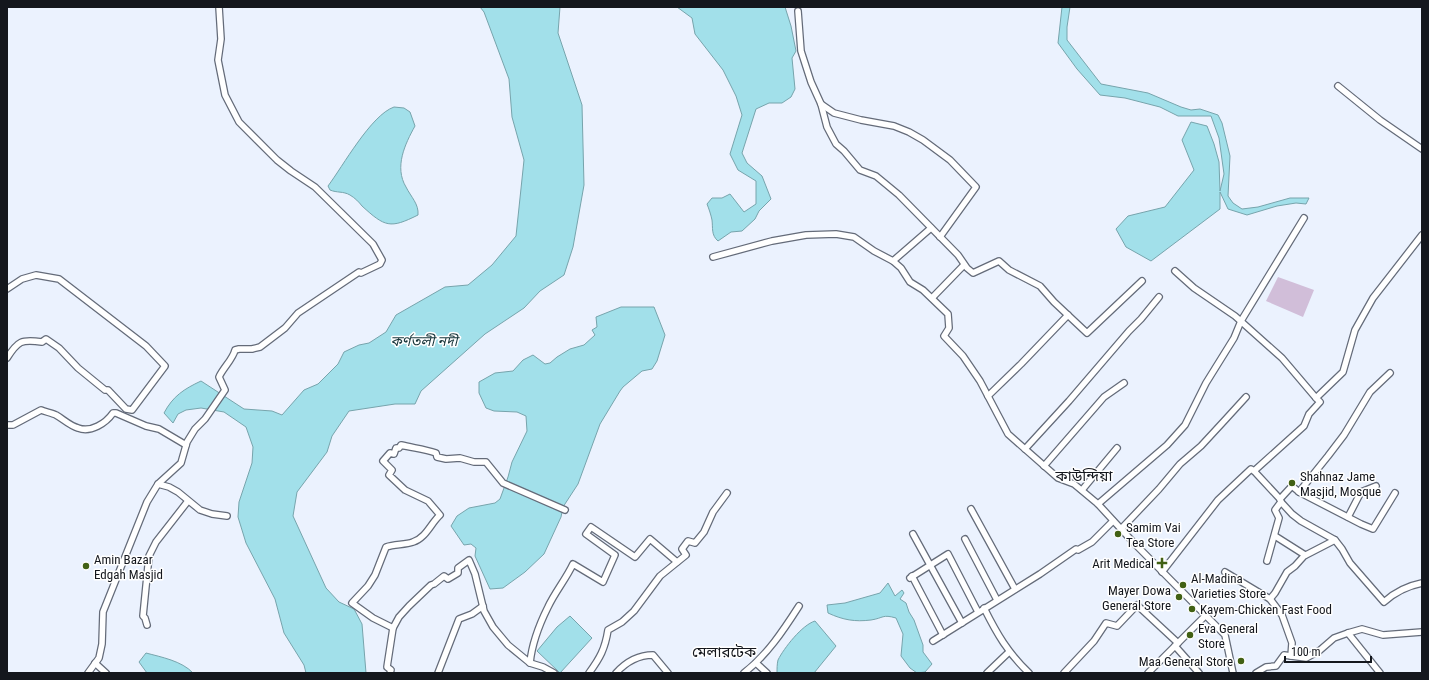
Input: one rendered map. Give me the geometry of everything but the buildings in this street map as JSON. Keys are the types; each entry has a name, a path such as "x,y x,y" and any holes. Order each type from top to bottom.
{"street":[{"path":"88,673 99,658 102,644 103,612 147,502 158,484 181,463 186,445 194,429 205,419 225,390 219,377 235,350 260,347 285,328 298,313 359,272 361,273 380,264 382,260 373,244 315,187 277,160 240,122 225,95 218,60 221,39 218,7"},
{"path":"798,10 801,51 827,127 836,144 860,170 876,176 899,195 958,255 973,273 999,261 1009,270 1040,286 1087,333 1142,281"},
{"path":"1338,86 1380,120 1422,149"},
{"path":"820,104 834,113 894,126 909,132 923,140 950,160 976,187 940,237"},
{"path":"1098,504 1167,444 1185,425 1206,383 1234,338 1241,321 1304,218"},
{"path":"893,261 931,228"},
{"path":"713,257 772,241 806,235 836,234 854,237 874,251 893,261 901,268 910,282 923,290 948,314 949,328 944,336 963,356 980,381 1008,434 1058,478 1074,484 1098,504 1225,636 1233,673"},
{"path":"1316,398 1343,372 1355,330 1373,298 1422,235"},
{"path":"932,298 964,264"},
{"path":"1175,271 1194,288 1241,321 1282,358 1320,402 1309,414 1304,426 1254,471"},
{"path":"7,289 22,279 36,275 59,279 146,346 165,366 132,410 126,409 108,390 78,368 60,348 46,338 42,342 21,342 14,347 7,358"},
{"path":"1025,449 1069,401 1159,297"},
{"path":"988,396 1068,315"},
{"path":"1299,492 1344,435 1370,392 1390,373"},
{"path":"1044,466 1104,397 1124,383"},
{"path":"1121,529 1159,489 1180,464 1201,446 1246,397"},
{"path":"7,425 13,425 41,410 55,414 78,429 89,429 101,425 113,413 146,426 159,429 186,445"},
{"path":"393,628 373,618 352,603 368,586 375,575 386,547 394,544 414,542 430,529 440,516 428,501 405,490 389,475 392,470 383,461 390,453 394,454 396,448 399,448 401,445 413,449 416,448 436,453 437,457 446,459 460,458 474,462 486,462 503,483 564,510"},
{"path":"1082,490 1117,448"},
{"path":"1162,572 1218,500 1251,469 1292,514 1301,521 1335,540 1350,563 1384,602 1402,589 1422,583"},
{"path":"158,484 169,487 178,492 200,510 212,514 227,516"},
{"path":"1267,561 1280,518 1275,510 1280,500 1292,486 1299,492 1373,529 1395,493"},
{"path":"1348,517 1361,492 1376,486"},
{"path":"589,673 599,659 606,645 608,630 622,622 634,611 660,576 686,555 682,549 688,541 695,543 704,532 713,512 727,493"},
{"path":"147,625 143,616 149,556 156,542 188,501"},
{"path":"971,509 1015,589"},
{"path":"933,641 996,600 1040,574 1076,549 1078,550 1092,542 1113,520"},
{"path":"530,663 536,633 548,606 566,579 573,564 603,582 615,555 586,534 591,527 635,557 650,539 678,562"},
{"path":"913,534 962,623"},
{"path":"1275,536 1305,555"},
{"path":"965,539 996,600"},
{"path":"1270,599 1287,572 1305,555 1335,540"},
{"path":"943,635 911,577 948,554 978,612"},
{"path":"390,673 391,670 387,667 393,628 399,617 423,592 444,576 448,579 458,573 458,568 469,560 475,574 484,612 493,627 508,645 530,663 543,667 554,673"},
{"path":"1225,572 1270,599 1282,616 1292,643 1291,656"},
{"path":"1065,673 1094,641 1106,623 1117,626 1138,605 1176,645 1199,673"},
{"path":"438,673 459,619 472,614 483,606"},
{"path":"744,673 764,656 799,606"},
{"path":"984,608 1009,652 1029,673"},
{"path":"1148,673 1205,616"},
{"path":"1256,673 1266,667 1276,666 1284,655 1306,658 1319,651 1334,638 1362,629 1383,635 1422,632"},
{"path":"1348,633 1380,673"},
{"path":"987,673 1009,652"},
{"path":"616,673 632,660 646,655 654,655 668,673"},
{"path":"756,662 767,673"},
{"path":"95,663 106,673"}],"shaded area":[{"path":"1278,277 1314,290 1303,317 1266,301"}],"water":[{"name":"কর্ণতলী নদী","path":"480,7 560,7 558,33 582,105 584,185 573,247 564,275 540,291 524,308 485,334 421,391 415,404 395,404 349,411 332,436 327,452 297,492 293,516 326,588 339,602 354,609 362,624 366,673 306,673 304,665 284,633 275,599 246,543 238,517 239,502 252,463 253,447 246,427 224,412 201,408 186,410 178,414 173,423 164,413 175,398 189,387 201,381 244,409 272,411 282,415 304,390 318,384 338,364 344,352 359,345 369,343 386,332 396,315 445,287 468,285 492,265 516,236 524,160 512,117 509,79 484,12"},
{"path":"677,7 785,7 791,26 796,51 792,58 795,89 791,97 782,103 769,103 756,109 742,153 747,163 762,176 771,199 759,211 755,219 742,231 731,232 718,241 713,234 712,220 707,204 712,198 722,198 730,194 744,212 756,204 756,181 738,170 730,154 742,115 736,96 723,70 695,34 692,18"},
{"path":"1062,7 1070,7 1067,40 1101,84 1148,93 1181,107 1191,110 1200,109 1218,115 1222,123 1230,156 1228,196 1233,203 1242,209 1258,207 1290,198 1309,198 1306,204 1296,203 1277,206 1247,215 1228,209 1220,192 1220,209 1151,261 1126,247 1116,229 1128,216 1165,207 1194,170 1182,140 1191,122 1207,126 1219,162 1220,191 1224,174 1219,138 1211,116 1178,116 1160,107 1125,98 1100,95 1077,69 1058,43"},
{"path":"394,107 404,108 410,112 415,126 402,156 401,172 406,187 416,204 418,215 401,222 388,224 382,222 370,213 352,196 330,190 328,186 367,130 385,112"},
{"path":"621,307 654,307 665,335 657,361 652,369 642,371 623,387 600,424 578,484 563,507 561,517 544,554 525,572 503,588 490,589 475,556 476,548 471,544 464,545 451,526 457,516 469,508 495,503 500,499 512,462 527,431 526,416 517,412 494,411 486,408 479,393 479,382 495,373 513,371 523,360 533,355 545,364 550,363 570,349 584,345 595,335 592,330 597,327 596,317"},
{"path":"888,583 895,596 902,590 904,593 900,599 906,603 923,645 923,652 932,664 925,672 917,673 910,668 901,656 903,634 896,618 885,616 871,620 854,621 828,613 827,605 845,603 880,593"},
{"path":"570,616 592,638 560,673 537,651 557,627"},
{"path":"815,621 836,646 814,673 777,673 778,660 784,649 799,632"},
{"path":"146,653 177,662 193,673 147,673 139,662"}],"place":[{"name":"Shahnaz Jame Masjid, Mosque","path":"1292,483"},
{"name":"Samim Vai Tea Store","path":"1118,534"},
{"name":"Arit Medical","path":"1162,563"},
{"name":"Amin Bazar Edgah Masjid","path":"86,566"},
{"name":"Al-Madina Varieties Store","path":"1183,585"},
{"name":"Mayer Dowa General Store","path":"1179,597"},
{"name":"Kayem-Chicken Fast Food","path":"1192,609"},
{"name":"Eva General Store","path":"1190,635"},
{"name":"Maa General Store","path":"1241,661"}],"district":[{"name":"কাউন্দিয়া","path":"1084,476"},
{"name":"মেলারটেক","path":"724,652"}]}
